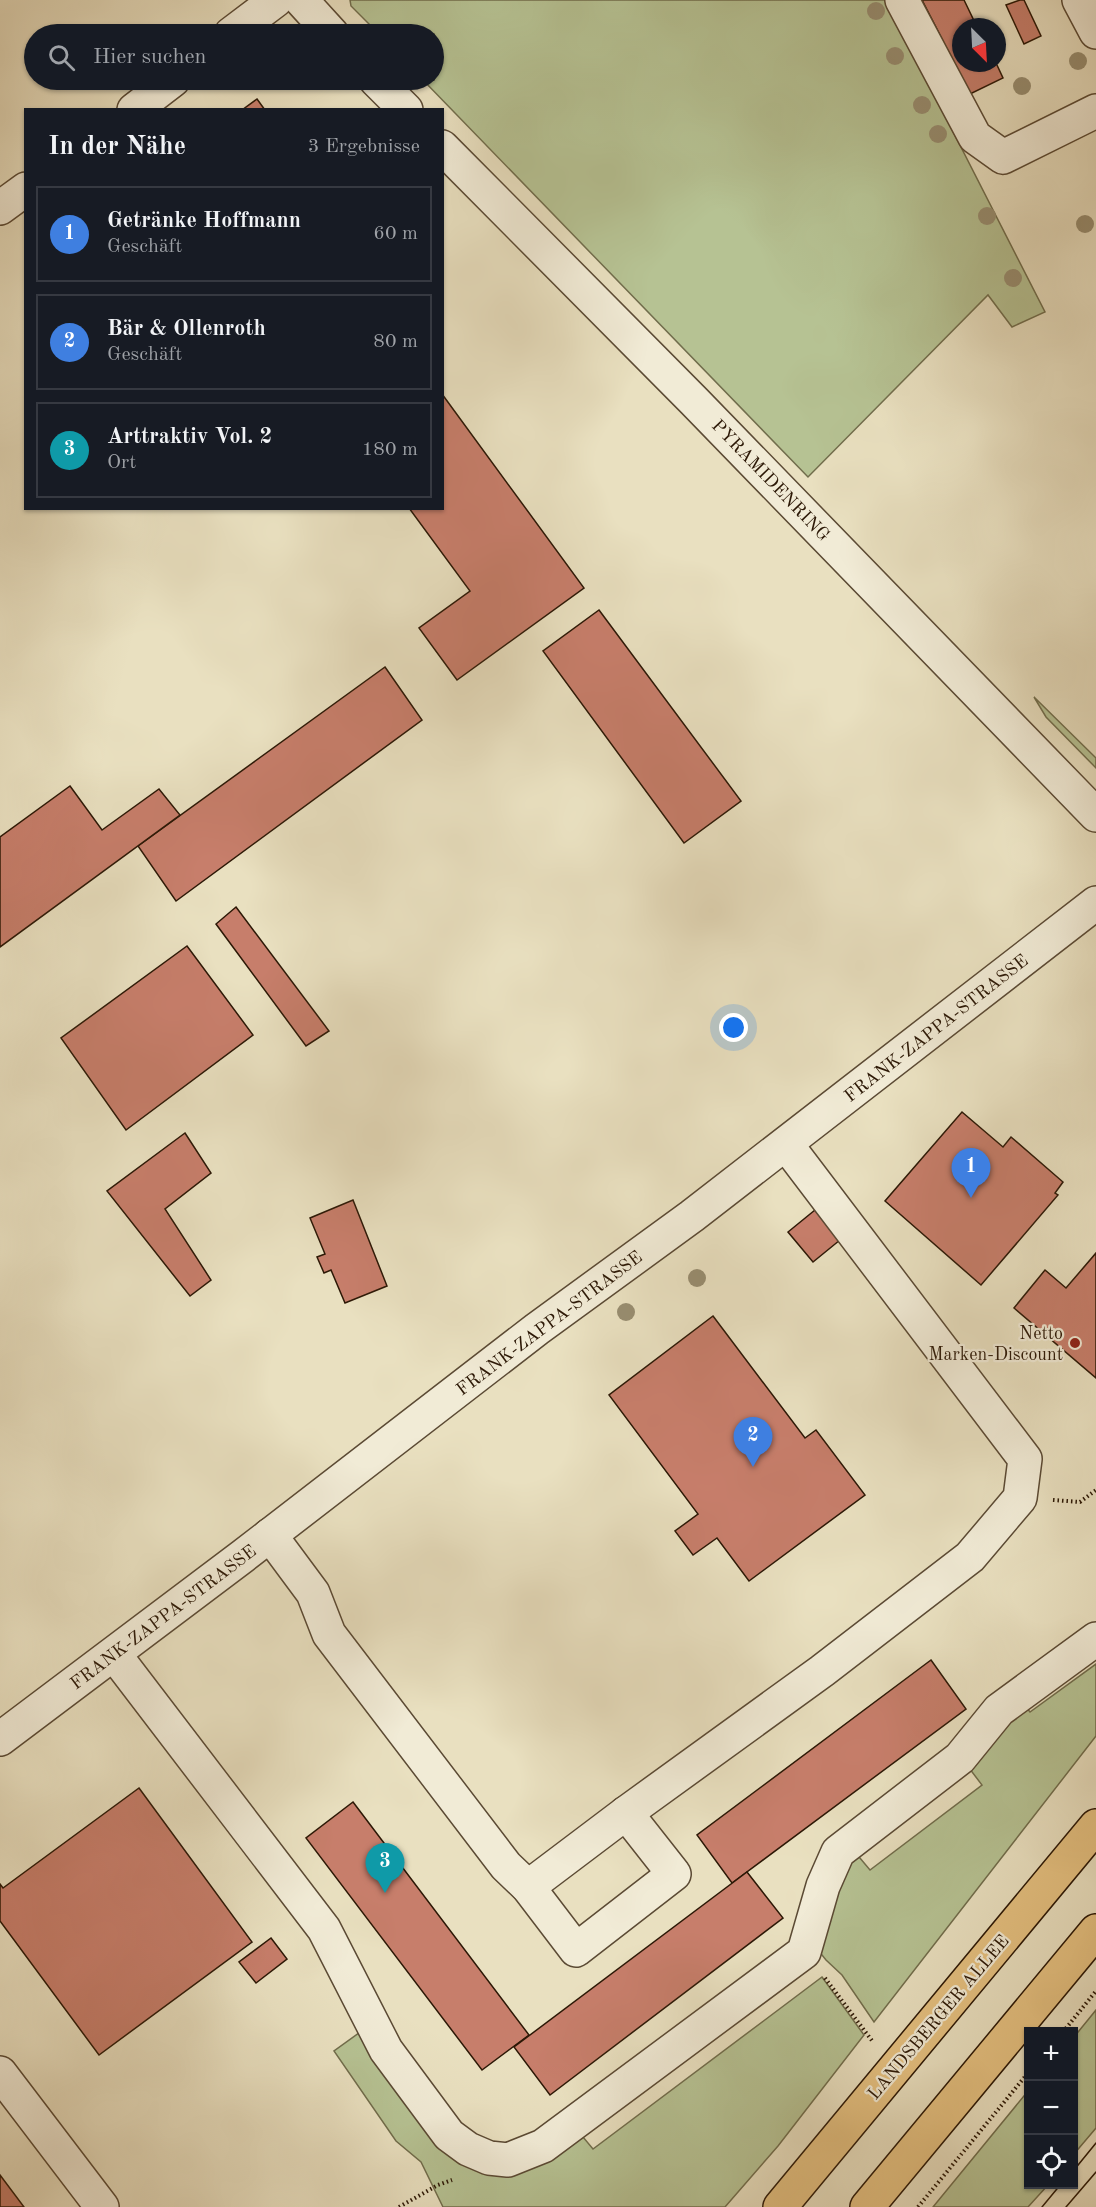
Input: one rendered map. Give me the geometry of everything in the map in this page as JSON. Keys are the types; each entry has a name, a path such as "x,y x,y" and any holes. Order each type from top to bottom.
{"main road":[{"name":"LANDSBERGER ALLEE","path":"780,2207 1096,1826"},
{"path":"867,2207 1096,1931"}],"street":[{"path":"244,24 276,0"},
{"path":"301,0 323,24"},
{"path":"902,0 975,137 1003,157 1096,111"},
{"path":"1079,0 1096,32"},
{"path":"137,108 160,90"},
{"path":"386,90 404,108"},
{"name":"PYRAMIDENRING","path":"444,149 727,435 1096,816"},
{"path":"0,208 24,190"},
{"name":"FRANK-ZAPPA-STRASSE","path":"0,1739 537,1329 692,1216 1096,903"},
{"path":"528,1887 822,1671 970,1557 1020,1498 1025,1459 786,1144"},
{"path":"270,1535 314,1593 329,1634 506,1866 528,1887 576,1950 674,1874 626,1813"},
{"path":"114,1654 324,1929 386,2050 449,2134 468,2149 489,2158 508,2160 543,2146 804,1952 823,1886 838,1852 960,1758 999,1710 1096,1639"},
{"path":"0,2073 102,2207"}],"path":[{"path":"1020,1498 1080,1502 1096,1490"},
{"path":"1066,2027 1096,1991"},
{"path":"837,1994 874,2044"},
{"path":"918,2207 1024,2079"},
{"path":"399,2207 438,2185"}],"green space":[{"path":"350,0 886,0 1045,312 1012,327 988,295 808,477 433,90 444,90 444,24 369,24 351,6"},
{"path":"1034,697 1096,758 1096,768 1046,717"},
{"path":"1096,1664 1096,1736 874,2022 842,1975 814,1945 854,1851 870,1870 982,1785 966,1764 1021,1701 1030,1712"},
{"path":"822,1977 864,2035 778,2146 725,2207 443,2207 421,2162 396,2141 334,2051 363,2030 470,2161 578,2131 593,2149"},
{"path":"1096,2010 1096,2128 1078,2149 1078,2081 1078,2032"},
{"path":"1024,2096 1024,2189 1044,2189 1028,2207 933,2207"}],"building":[{"path":"922,0 964,0 973,18 952,18 952,59"},
{"path":"1024,0 1041,36 1024,44 1006,5"},
{"path":"959,72 1000,72 1003,78 970,94"},
{"path":"257,99 264,108 245,108"},
{"path":"444,397 584,588 457,680 419,628 470,591 410,510 444,510"},
{"path":"599,610 741,801 684,843 543,651"},
{"path":"385,667 422,720 176,901 138,846"},
{"path":"70,786 102,830 159,789 180,815 0,947 0,837"},
{"path":"236,907 329,1031 306,1046 216,924"},
{"path":"187,946 253,1035 126,1130 61,1038"},
{"path":"962,1112 1003,1147 1011,1137 1063,1182 1055,1193 1058,1195 981,1285 885,1201"},
{"path":"185,1133 211,1173 165,1209 211,1280 190,1296 107,1191"},
{"path":"353,1200 387,1286 345,1303 331,1270 324,1273 317,1257 325,1254 310,1218"},
{"path":"815,1210 840,1240 813,1262 788,1232"},
{"name":"Netto Marken-Discount","path":"1096,1253 1096,1378 1014,1308 1045,1270 1066,1288"},
{"path":"713,1316 805,1438 816,1430 865,1495 749,1581 717,1538 693,1555 675,1531 698,1514 609,1395"},
{"path":"931,1660 966,1709 732,1883 697,1835"},
{"path":"139,1788 252,1942 99,2055 0,1921 0,1884 3,1888"},
{"path":"353,1802 529,2035 482,2070 306,1838"},
{"path":"747,1872 783,1918 550,2095 514,2047"},
{"path":"271,1938 287,1959 256,1983 239,1962"},
{"path":"0,2175 24,2207 0,2207"}],"tram line":[{"path":"1078,2165 1096,2143"},
{"path":"1066,2207 1096,2172"},
{"path":"1042,2207 1057,2189"}],"place":[{"name":"Getränke Hoffmann","path":"971,1198"},
{"name":"Netto Marken-Discount","path":"1075,1343"},
{"name":"Bär & Ollenroth","path":"753,1467"},
{"name":"Arttraktiv Vol. 2","path":"385,1893"}]}
